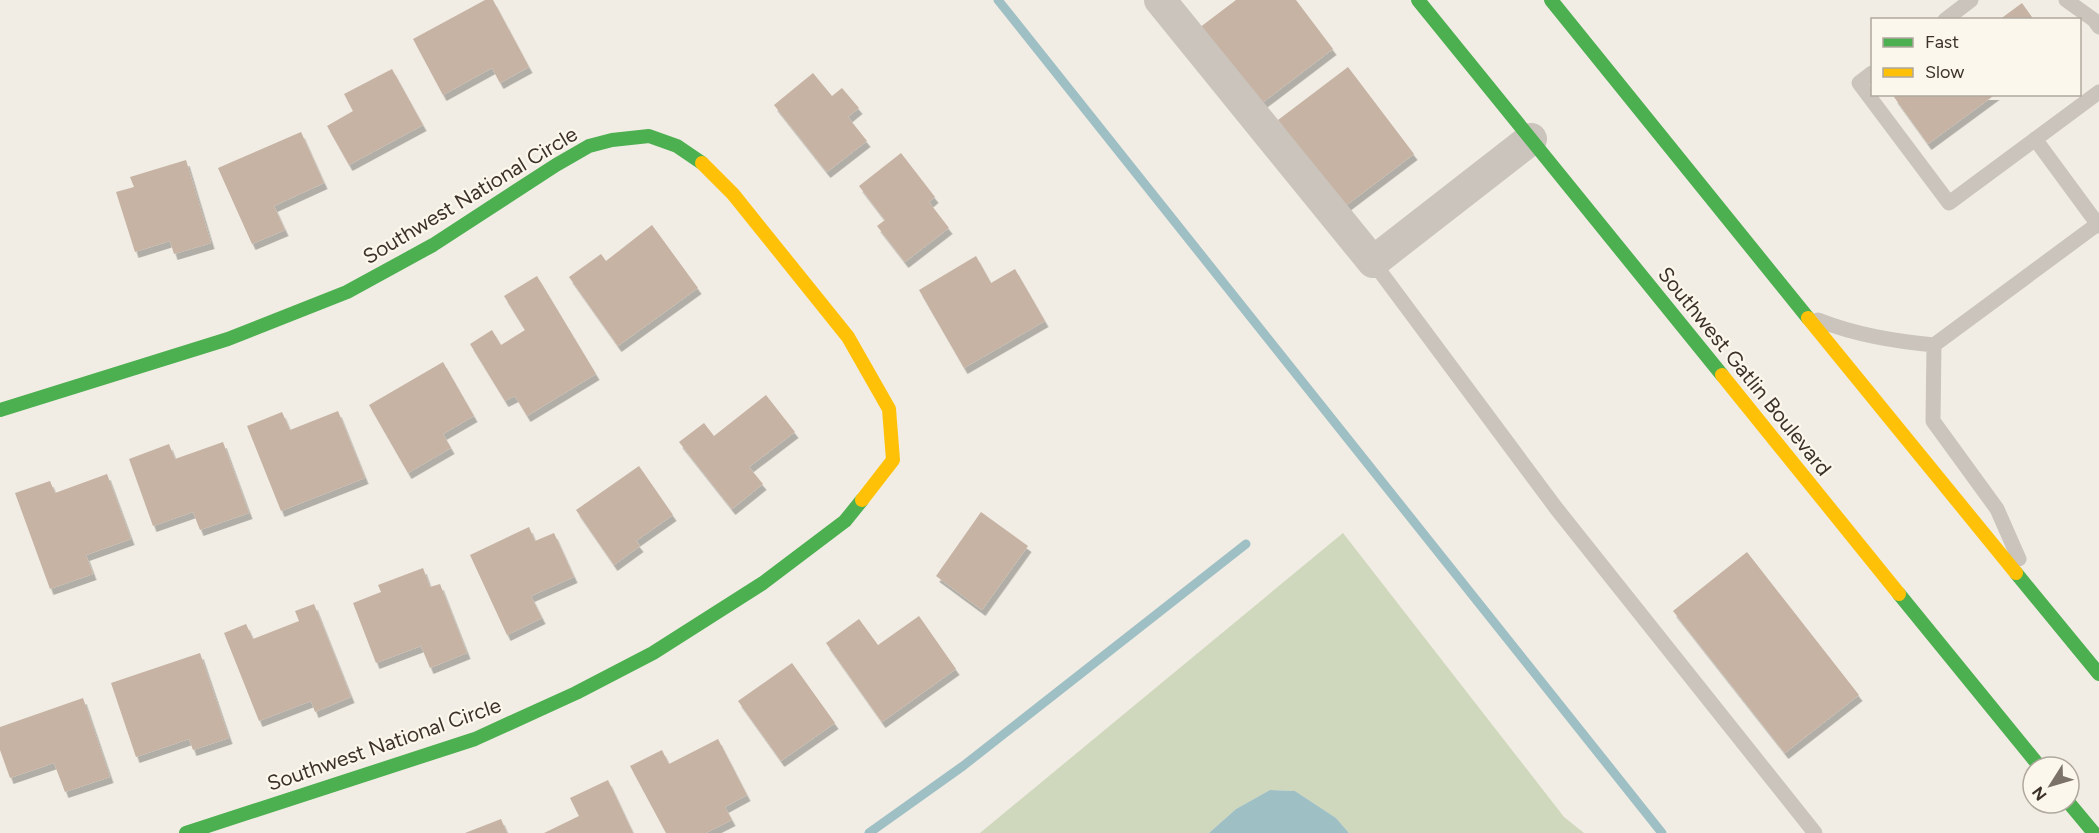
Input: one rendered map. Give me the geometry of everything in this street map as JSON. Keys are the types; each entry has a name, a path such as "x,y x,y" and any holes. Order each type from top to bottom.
{"street":[{"path":"1160,0 1373,262 1531,139"},
{"name":"Southwest Gatlin Boulevard","path":"1418,0 2030,755"},
{"path":"1551,0 2099,674"},
{"name":"Southwest National Circle","path":"0,410 228,339 347,292 434,245 589,146 612,140 649,136 677,146 706,166 733,194 848,337 889,409 893,460 844,521 763,583 653,653 576,693 475,739 186,833"},
{"path":"2079,815 2094,833"}],"lane":[{"path":"1948,18 1971,0"},
{"path":"2066,0 2094,20 2099,27"},
{"path":"1871,74 1859,83 1949,203 2096,95 2099,81"},
{"path":"1806,315 1843,330 1892,341 1934,345 2098,224 2035,139"},
{"path":"1373,262 1556,508 1815,833"},
{"path":"1934,345 1932,421 1997,509 2034,595"}],"green space":[{"path":"1343,533 1564,817 1584,833 1349,833 1336,818 1295,791 1270,790 1236,809 1209,833 980,833"}],"water":[{"path":"1270,790 1295,791 1336,818 1349,833 1209,833 1236,809"}],"building":[{"path":"485,0 493,0 529,67 500,83 492,68 443,95 413,39"},
{"path":"1236,0 1296,0 1333,49 1258,106 1199,28"},
{"path":"2022,3 2033,18 2002,18"},
{"path":"1348,67 1414,154 1344,207 1278,120"},
{"path":"392,69 423,125 349,165 327,126 353,111 344,94"},
{"path":"813,73 832,96 842,88 859,108 848,117 867,141 827,172 774,105"},
{"path":"1895,96 1993,96 1928,144"},
{"path":"301,132 324,183 274,206 285,230 252,244 218,168"},
{"path":"901,153 935,197 929,202 949,228 905,262 877,226 885,220 859,186"},
{"path":"186,160 211,243 174,254 170,241 135,252 116,192 134,187 130,177"},
{"path":"652,225 698,288 618,346 569,277 601,254 606,261"},
{"path":"976,256 991,283 1015,269 1045,321 964,368 919,290"},
{"path":"537,276 596,374 527,416 515,396 505,401 470,344 492,330 501,345 525,330 504,296"},
{"path":"443,362 474,416 443,434 451,448 408,473 369,405"},
{"path":"766,395 795,432 749,467 763,484 732,509 679,442 704,423 714,436"},
{"path":"338,411 365,478 281,511 247,426 282,412 290,430"},
{"path":"223,442 249,513 200,530 193,512 153,526 129,459 169,444 175,459"},
{"path":"639,466 673,515 636,541 640,546 614,565 576,510"},
{"path":"107,474 131,539 86,555 93,574 50,589 15,493 50,481 55,493"},
{"path":"981,512 1028,546 982,610 936,576"},
{"path":"529,527 535,541 554,533 574,577 531,596 542,618 507,635 470,555"},
{"path":"1747,552 1859,695 1785,753 1673,611"},
{"path":"423,568 430,587 440,584 467,653 430,668 421,646 376,663 353,603 381,592 378,585"},
{"path":"314,604 351,697 315,712 311,701 259,721 224,633 246,624 253,639 299,621 295,611"},
{"path":"919,616 956,669 882,722 826,643 859,619 878,645"},
{"path":"200,653 229,738 193,750 189,739 136,757 111,683"},
{"path":"792,663 835,723 781,761 738,701"},
{"path":"83,698 110,777 65,792 54,763 10,778 0,750 0,727"},
{"path":"718,739 747,795 725,807 732,820 706,833 666,833 630,766 662,750 669,764"},
{"path":"608,780 633,833 544,833 579,816 570,798"},
{"path":"501,819 507,833 465,833"}],"waterway":[{"path":"998,0 1662,833"},
{"path":"869,833 963,766 1246,544"}],"traffic: fast":[{"path":"1418,0 1722,375"},
{"path":"1551,0 1808,318"},
{"path":"0,410 228,339 347,292 433,245 589,146 612,140 649,136 677,146 702,163"},
{"path":"186,833 475,739 576,693 653,653 763,583 845,521 862,500"},
{"path":"2016,573 2099,674"},
{"path":"1899,594 2030,755"},
{"path":"2079,815 2094,833"}],"traffic: slow":[{"path":"702,163 733,194 848,337 889,409 893,460 862,500"},
{"path":"1808,318 2016,573"},
{"path":"1722,375 1899,594"}]}
